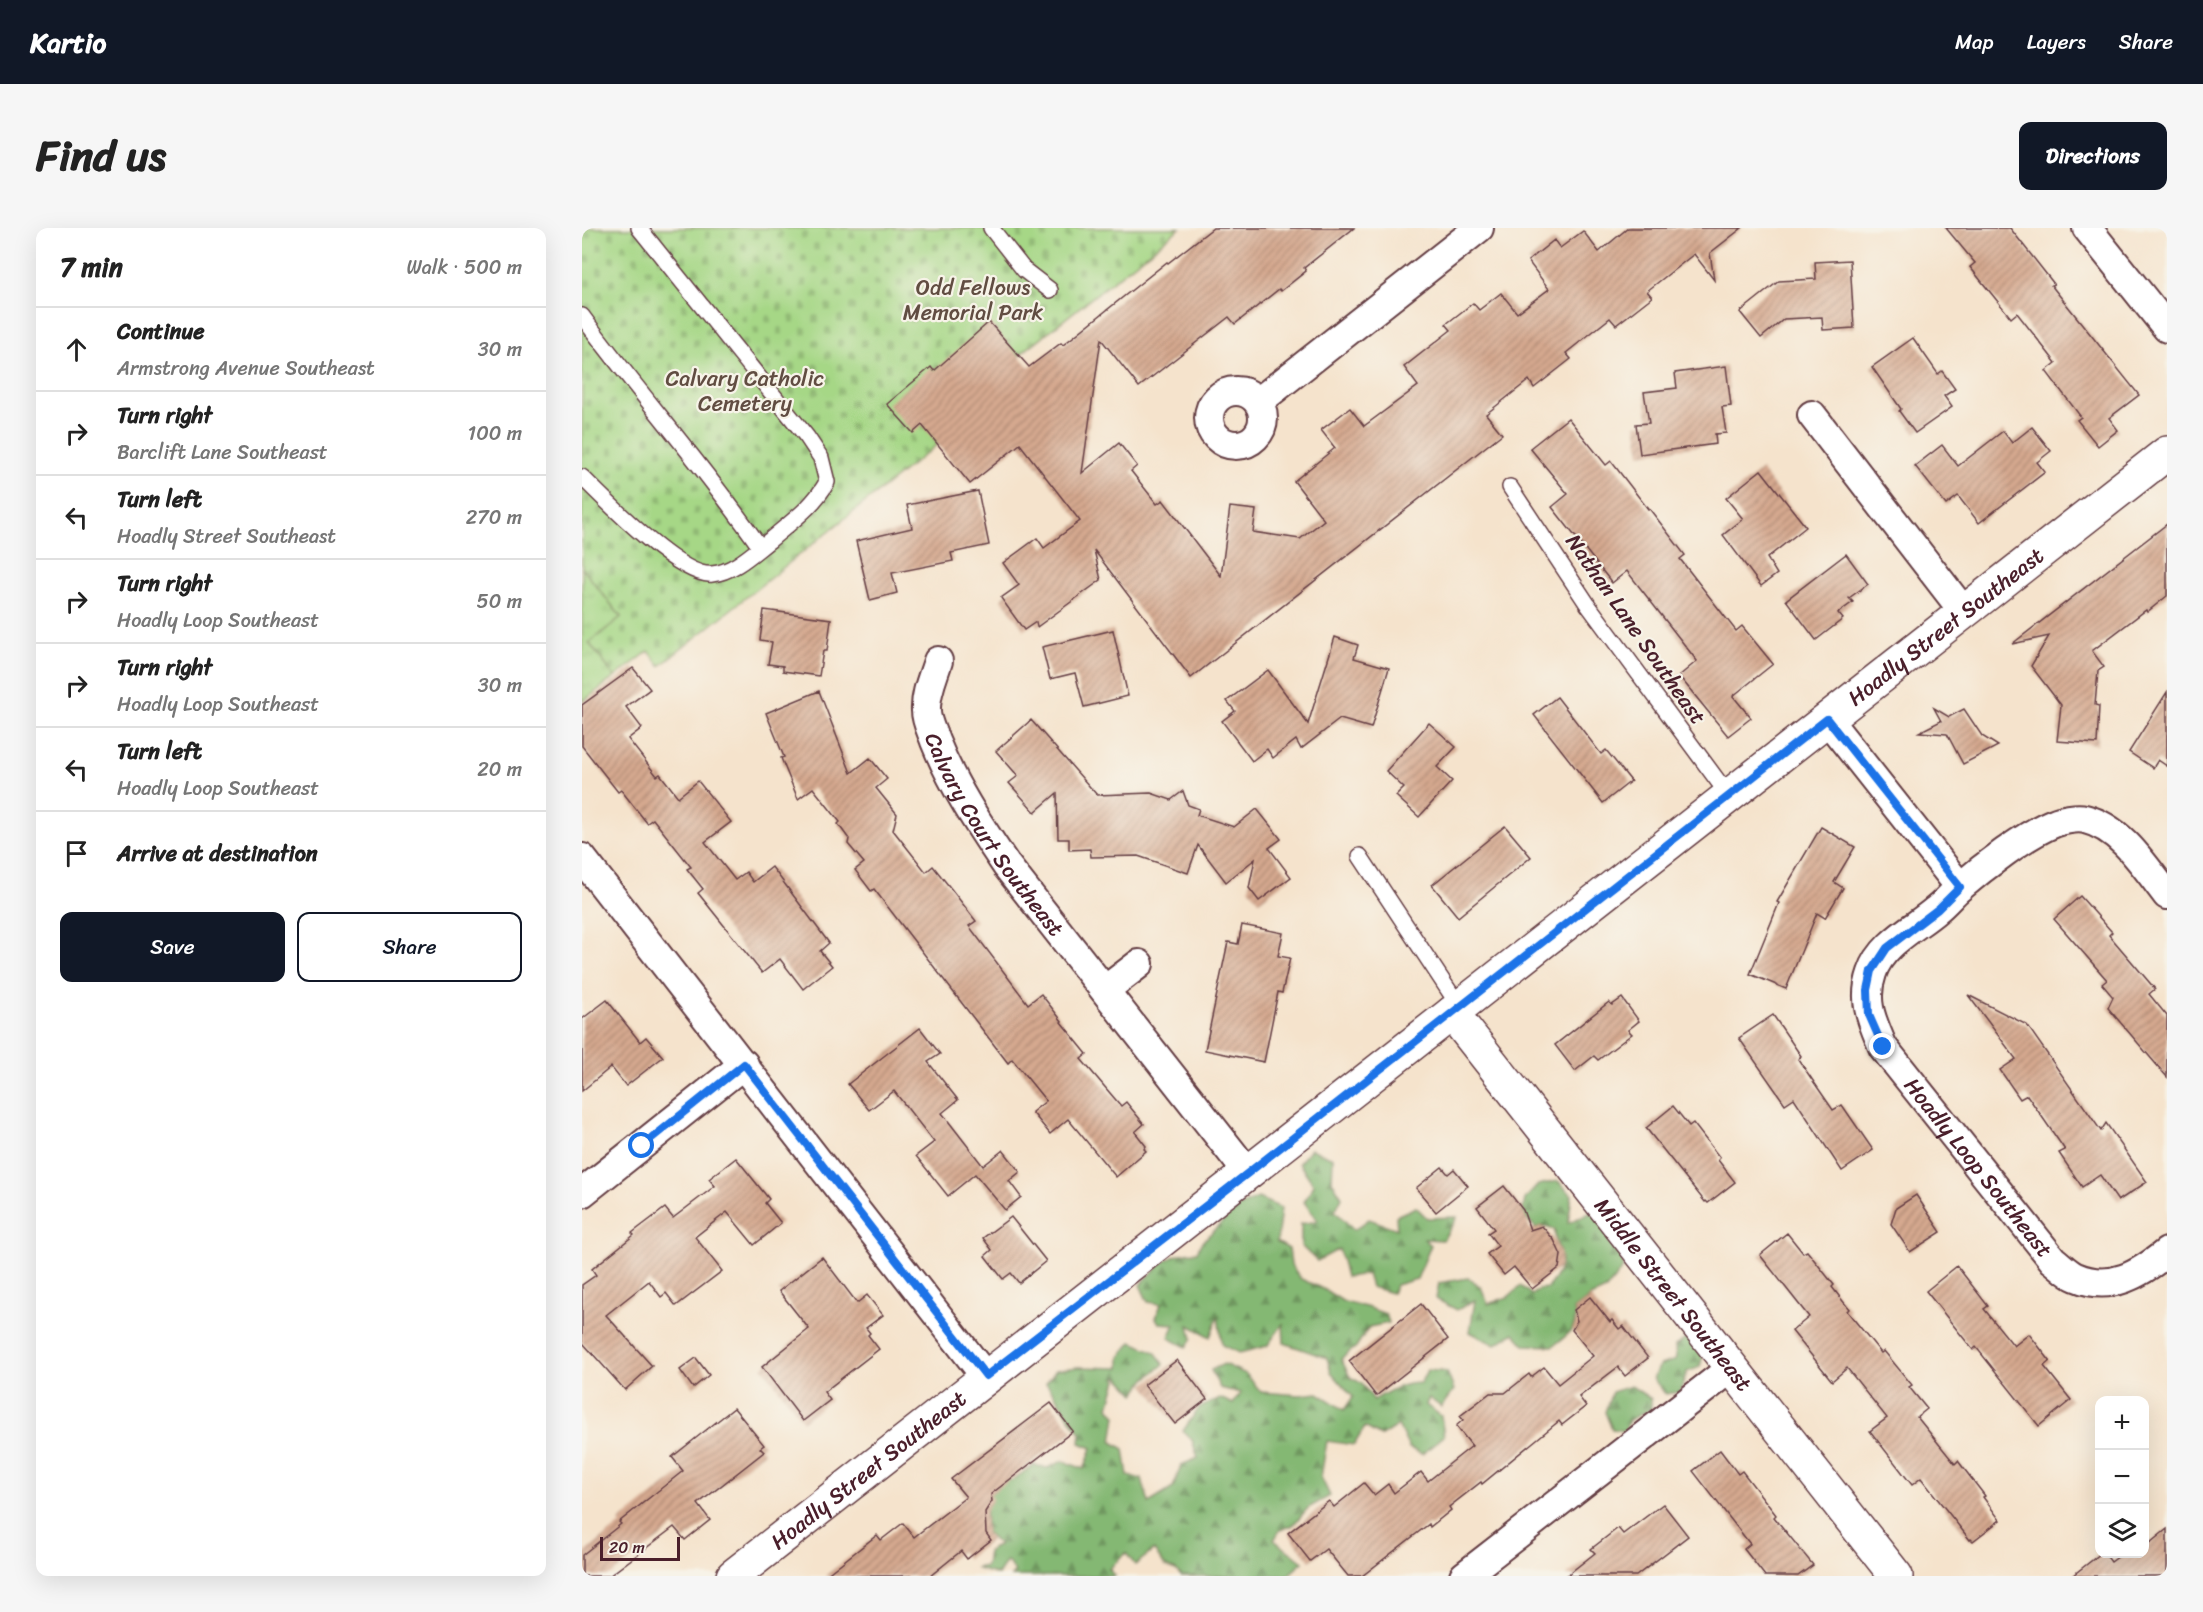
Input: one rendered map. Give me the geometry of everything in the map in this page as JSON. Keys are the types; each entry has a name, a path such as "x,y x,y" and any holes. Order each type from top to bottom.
{"street":[{"path":"1258,402 1479,228"},
{"path":"2087,228 2167,328"},
{"path":"1812,415 1964,612"},
{"name":"Hoadly Street Southeast","path":"733,1576 2167,453"},
{"name":"Calvary Court Southeast","path":"938,662 926,710 929,725 950,776 979,825 1006,865 1248,1173"},
{"path":"1827,719 1960,887"},
{"name":"Hoadly Loop Southeast","path":"2167,895 2140,859 2109,828 2083,818 2055,822 2032,835 1960,887 1938,909 1887,948 1872,971 1868,990 1869,1015 1883,1047 2053,1260 2075,1277 2102,1283 2127,1279 2167,1252"},
{"path":"582,858 986,1376"},
{"path":"1105,990 1139,964"},
{"name":"Middle Street Southeast","path":"1456,1009 1730,1369 1896,1576"},
{"path":"582,1193 744,1064"},
{"path":"1464,1576 1730,1369"}],"lane":[{"path":"582,477 617,513 663,550 690,568 710,575 731,569 760,547 817,499 827,482 821,458 800,428 639,228"},
{"path":"991,228 1024,270 1050,290"},
{"path":"582,316 729,502 760,547"},
{"name":"Nathan Lane Southeast","path":"1510,487 1588,604 1729,796"},
{"path":"1360,856 1456,1009"}],"green space":[{"name":"Calvary Catholic Cemetery","path":"582,228 1180,228 961,401 973,416 660,666 649,651 615,677 589,643 621,617 582,568"},
{"path":"582,568 621,617 589,643 615,677 582,702"},
{"path":"1311,1149 1333,1158 1332,1181 1342,1197 1335,1211 1354,1230 1369,1219 1397,1229 1396,1216 1416,1207 1427,1218 1457,1217 1443,1240 1424,1239 1431,1245 1417,1279 1396,1285 1392,1293 1371,1287 1367,1274 1346,1277 1339,1249 1317,1261 1301,1246 1301,1224 1318,1221 1304,1202 1314,1185 1299,1163"},
{"path":"1558,1181 1572,1195 1568,1223 1594,1211 1622,1222 1623,1268 1606,1290 1590,1297 1574,1310 1575,1323 1571,1331 1553,1346 1525,1345 1514,1333 1495,1345 1470,1332 1475,1300 1457,1310 1436,1299 1439,1283 1468,1278 1481,1287 1488,1304 1508,1297 1521,1286 1532,1295 1539,1289 1547,1288 1556,1277 1561,1263 1555,1230 1542,1226 1536,1228 1525,1217 1523,1210 1525,1199 1538,1185"},
{"path":"1258,1198 1281,1208 1277,1242 1289,1249 1291,1265 1301,1279 1344,1302 1386,1314 1389,1323 1369,1327 1356,1347 1341,1359 1350,1377 1361,1383 1374,1400 1401,1386 1420,1383 1428,1370 1447,1372 1454,1390 1441,1407 1429,1398 1426,1405 1441,1416 1444,1436 1422,1454 1409,1448 1398,1425 1381,1436 1365,1427 1354,1445 1327,1441 1321,1477 1330,1496 1308,1508 1293,1525 1280,1530 1274,1540 1303,1562 1287,1576 1181,1576 1176,1570 1165,1566 1154,1550 1135,1565 1126,1553 1109,1569 1115,1576 1011,1576 1015,1572 1007,1561 998,1575 975,1568 986,1566 988,1551 999,1545 986,1533 988,1495 997,1475 1011,1481 1034,1465 1047,1468 1063,1461 1084,1469 1092,1448 1080,1443 1081,1433 1046,1383 1056,1370 1078,1367 1120,1368 1120,1357 1132,1342 1155,1352 1164,1364 1145,1380 1135,1394 1118,1376 1109,1407 1116,1416 1112,1442 1124,1449 1128,1476 1142,1479 1149,1503 1173,1488 1181,1465 1198,1458 1192,1440 1183,1431 1199,1408 1220,1398 1233,1404 1241,1393 1220,1388 1211,1370 1224,1364 1246,1374 1261,1392 1300,1395 1318,1393 1344,1410 1353,1397 1331,1372 1327,1358 1284,1343 1283,1324 1267,1346 1239,1353 1222,1345 1218,1316 1210,1337 1189,1325 1192,1339 1186,1347 1169,1338 1175,1324 1159,1323 1156,1318 1161,1304 1148,1302 1140,1285 1165,1261 1179,1254 1197,1252 1201,1243 1238,1207"},
{"path":"1689,1337 1704,1351 1700,1367 1687,1372 1680,1392 1665,1394 1653,1378 1660,1365 1676,1360 1675,1346"},
{"path":"1631,1386 1651,1399 1651,1409 1629,1420 1625,1431 1612,1429 1605,1412 1612,1392"}],"building":[{"path":"1213,228 1354,228 1304,268 1306,271 1281,291 1279,289 1235,324 1229,317 1139,387 1101,339 1082,473 1119,443 1137,466 1131,471 1157,504 1163,500 1221,576 1230,507 1256,510 1253,532 1300,539 1324,520 1294,481 1335,448 1321,430 1350,408 1364,426 1418,386 1404,367 1451,330 1446,324 1473,303 1479,310 1501,293 1517,313 1549,289 1528,261 1554,240 1560,248 1583,231 1599,252 1628,228 1742,228 1710,253 1714,280 1694,254 1647,291 1652,297 1616,325 1610,318 1566,353 1571,359 1534,388 1529,380 1486,414 1502,434 1191,678 1094,550 1101,580 1037,627 1036,622 1024,630 1001,598 1019,585 1003,563 1037,538 1044,548 1080,521 1020,444 970,484 922,425 913,433 887,404 931,367 934,371 989,322 1029,367 1061,343 1063,345"},
{"path":"1946,228 2010,228 2054,284 2051,285 2139,395 2109,418 2118,430 2098,446 2077,420 2081,417 2046,371 2056,363 2017,313 2011,318 1970,267 1975,263"},
{"path":"1850,260 1854,328 1823,330 1822,317 1784,319 1761,338 1740,312 1779,281 1816,279 1815,262"},
{"path":"1913,338 1938,374 1942,371 1955,389 1944,396 1952,407 1915,433 1872,367"},
{"path":"1726,366 1731,406 1722,407 1726,433 1715,434 1716,444 1640,454 1636,424 1649,423 1644,392 1677,388 1675,373"},
{"path":"1568,418 1606,465 1611,461 1648,509 1648,507 1685,555 1680,559 1736,631 1742,626 1773,664 1733,696 1751,718 1728,736 1679,676 1697,661 1627,571 1612,583 1552,507 1568,494 1530,448"},
{"path":"2032,427 2051,451 2037,462 2045,472 1979,523 1958,496 1946,505 1915,466 1942,445 1958,466 2003,431 2012,443"},
{"path":"1761,470 1806,527 1767,558 1777,574 1761,586 1723,535 1743,519 1726,498"},
{"path":"978,491 989,545 951,553 953,561 892,573 897,593 870,600 856,541 912,528 907,505"},
{"path":"2167,524 2167,596 2092,651 2104,667 2098,671 2095,705 2099,706 2097,744 2057,741 2061,705 2031,666 2049,636 2012,644"},
{"path":"1846,554 1868,584 1849,598 1853,602 1838,613 1843,619 1816,640 1786,600"},
{"path":"764,610 831,619 827,651 823,651 819,676 783,671 783,666 768,664 772,642 760,640"},
{"path":"1113,630 1128,696 1084,707 1075,673 1050,679 1042,647"},
{"path":"1335,637 1358,645 1354,658 1389,668 1371,728 1340,719 1301,749 1296,740 1273,758 1267,749 1252,761 1222,721 1235,711 1227,701 1268,670 1308,724"},
{"path":"633,668 650,689 626,707 642,728 628,739 657,776 660,774 678,797 698,781 731,822 705,842 735,880 746,872 753,882 772,867 829,943 820,951 832,966 803,989 780,959 762,973 698,893 703,889 687,869 691,867 653,819 647,823 621,790 618,792 582,746 582,705"},
{"path":"819,691 851,773 870,758 887,779 876,788 897,814 893,830 926,872 933,866 952,890 976,921 969,926 1028,1004 1041,994 1087,1054 1081,1059 1121,1106 1126,1102 1144,1124 1135,1132 1146,1146 1144,1149 1146,1151 1116,1177 1068,1119 1050,1134 1032,1112 1046,1101 1012,1059 1008,1063 874,889 871,891 855,870 864,863 848,844 849,839 838,824 840,822 813,788 798,799 766,713"},
{"path":"2167,692 2167,766 2158,760 2153,768 2129,752"},
{"path":"1557,697 1601,754 1606,750 1631,781 1603,803 1534,715"},
{"path":"1934,708 1949,717 1964,709 1982,736 1998,746 1963,764 1947,734 1919,732 1941,721"},
{"path":"1031,720 1097,795 1151,793 1171,800 1183,791 1188,805 1199,809 1197,815 1234,827 1257,809 1281,839 1269,848 1291,877 1259,901 1249,888 1255,859 1226,882 1198,845 1188,873 1138,856 1091,857 1090,849 1069,850 1069,839 1058,839 1057,793 1035,812 1009,783 1018,776 996,751"},
{"path":"1429,723 1456,747 1437,767 1452,781 1419,817 1396,796 1404,788 1386,771"},
{"path":"1505,826 1531,857 1458,917 1432,885"},
{"path":"1821,827 1855,847 1834,882 1843,888 1825,918 1817,913 1786,989 1750,974 1779,903 1777,902"},
{"path":"2080,896 2112,932 2109,935 2155,989 2149,994 2167,1016 2167,1077 2108,1008 2113,997 2102,984 2107,980 2054,919"},
{"path":"1242,925 1283,933 1278,956 1290,958 1282,993 1278,992 1264,1062 1205,1050 1228,942 1238,944"},
{"path":"1968,995 2027,1025 2101,1131 2106,1123 2147,1182 2118,1201 2100,1175 2082,1187 2059,1153 2065,1150 2027,1095 2020,1099 2000,1070 2016,1059"},
{"path":"1622,998 1639,1021 1628,1030 1632,1034 1598,1060 1594,1056 1575,1071 1555,1045 1609,1002 1612,1005"},
{"path":"607,1000 640,1042 646,1037 663,1057 626,1086 611,1067 582,1091 582,1019"},
{"path":"1773,1015 1801,1056 1798,1059 1833,1110 1842,1105 1873,1150 1842,1171 1794,1098 1785,1104 1739,1038"},
{"path":"920,1028 940,1054 928,1062 958,1100 942,1113 983,1166 1003,1150 1020,1172 1009,1181 1021,1197 1005,1210 975,1174 948,1196 916,1156 934,1142 894,1091 869,1110 848,1084"},
{"path":"1673,1106 1689,1126 1693,1123 1735,1182 1708,1203 1646,1128"},
{"path":"736,1158 769,1199 765,1203 781,1223 754,1245 727,1212 695,1237 722,1271 676,1306 666,1293 661,1297 649,1281 606,1315 652,1366 625,1390 582,1342 582,1285 596,1275 592,1269 634,1235 632,1233 665,1208 673,1218 715,1186 709,1179"},
{"path":"1442,1167 1448,1174 1454,1169 1468,1186 1436,1212 1416,1188"},
{"path":"1504,1186 1523,1210 1530,1230 1542,1226 1554,1240 1561,1255 1559,1268 1532,1289 1514,1267 1504,1275 1487,1254 1498,1246 1488,1233 1494,1229 1477,1207"},
{"path":"1916,1195 1941,1232 1910,1252 1891,1224 1896,1208"},
{"path":"1011,1217 1046,1261 1019,1283 1011,1273 1003,1279 985,1256 992,1250 983,1238"},
{"path":"1787,1233 1803,1253 1807,1251 1834,1285 1832,1287 1849,1309 1847,1311 1881,1353 1884,1351 1912,1385 1909,1387 1927,1409 1917,1417 1955,1464 1958,1461 2000,1520 1973,1541 1921,1478 1912,1485 1870,1431 1887,1418 1847,1368 1832,1381 1792,1331 1809,1317 1760,1255"},
{"path":"822,1257 857,1303 867,1295 883,1315 866,1328 870,1333 868,1335 879,1349 824,1392 830,1400 803,1421 762,1367 809,1329 779,1291"},
{"path":"1957,1266 1988,1306 1984,1309 2014,1346 2029,1334 2050,1361 2044,1366 2071,1400 2039,1426 1976,1347 1973,1350 1926,1291"},
{"path":"1590,1297 1610,1322 1612,1320 1619,1329 1623,1326 1648,1358 1625,1376 1618,1367 1579,1397 1586,1406 1562,1425 1559,1421 1482,1484 1481,1482 1449,1507 1451,1510 1430,1527 1429,1524 1362,1576 1348,1576 1326,1549 1310,1561 1288,1533 1329,1501 1334,1507 1364,1483 1374,1495 1388,1484 1394,1493 1421,1472 1428,1481 1472,1446 1456,1426 1463,1420 1460,1416 1490,1393 1505,1393 1529,1374 1531,1377 1544,1367 1558,1384 1593,1356 1572,1330 1577,1321 1574,1310"},
{"path":"1421,1304 1448,1339 1376,1396 1349,1361"},
{"path":"696,1358 709,1375 693,1388 680,1370"},
{"path":"1177,1360 1207,1399 1175,1424 1144,1385"},
{"path":"1051,1403 1073,1431 991,1494 992,1501 985,1512 986,1533 991,1540 967,1559 961,1551 930,1576 825,1576 877,1535 881,1540 903,1523 914,1537 966,1497 951,1479"},
{"path":"734,1408 764,1445 760,1448 764,1452 698,1504 710,1520 685,1540 674,1527 609,1576 582,1576 582,1555 683,1471 672,1457"},
{"path":"1720,1450 1738,1474 1742,1471 1776,1515 1774,1517 1813,1565 1798,1576 1765,1576 1744,1549 1750,1544 1693,1471"},
{"path":"1663,1504 1688,1536 1636,1576 1566,1576 1595,1553 1591,1549 1618,1528 1623,1534"},
{"path":"2167,1529 2167,1576 2072,1576 2095,1558 2108,1558 2111,1562 2116,1558 2149,1558 2149,1544"}],"route":[{"path":"642,1146 744,1064 986,1376 1827,719 1960,887 1938,909 1887,948 1872,971 1868,990 1869,1015 1883,1047"}],"park label":[{"name":"Odd Fellows Memorial Park","path":"973,300"}]}
